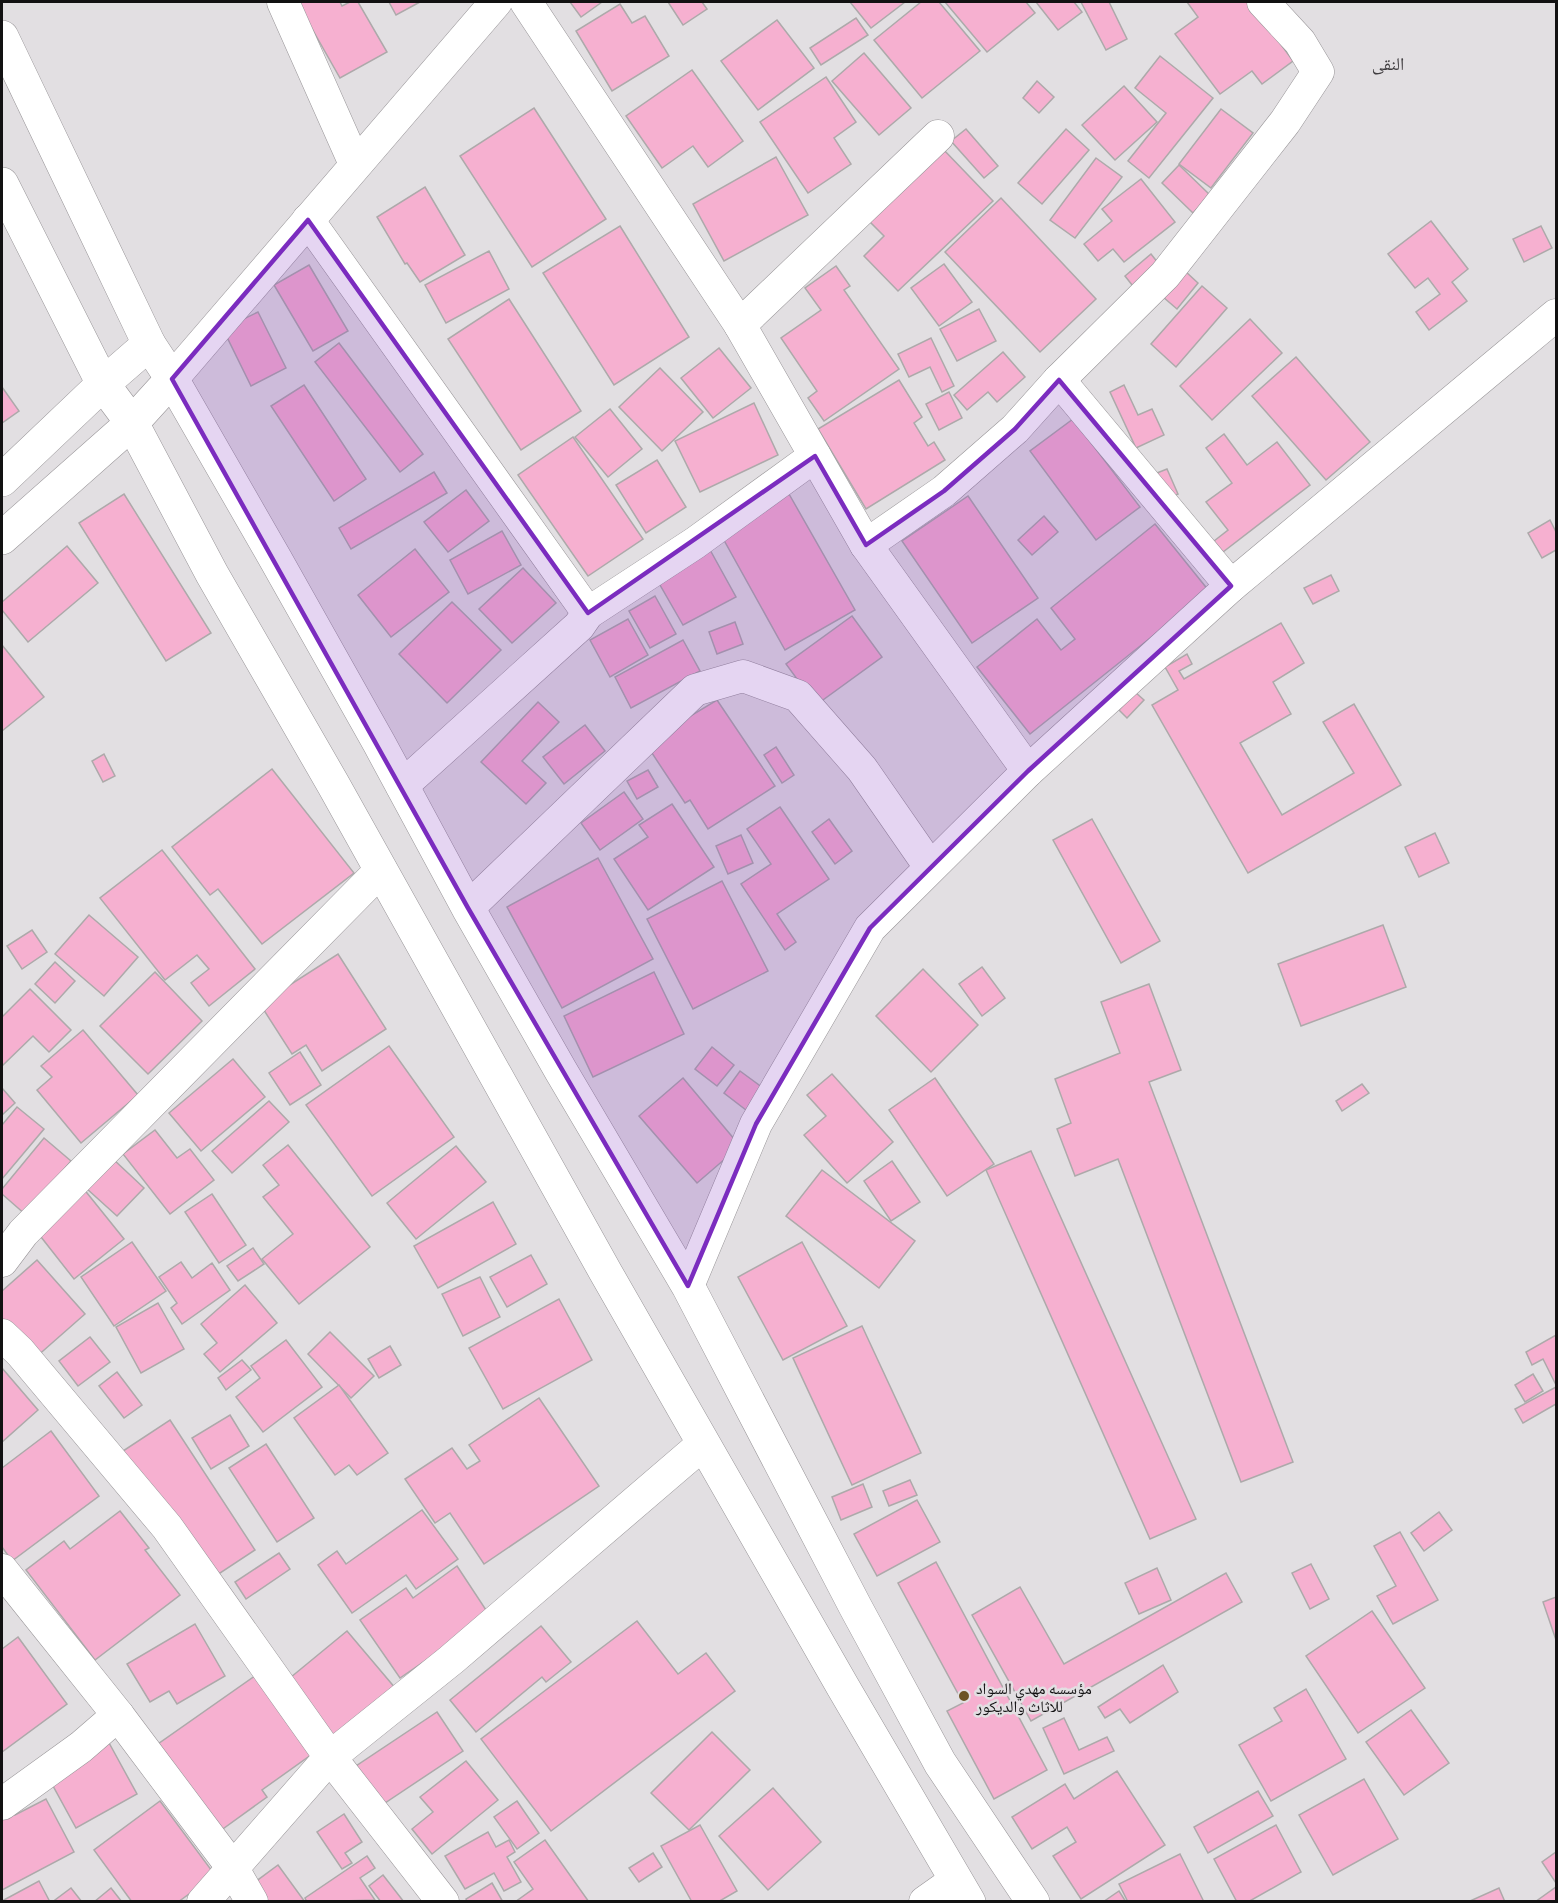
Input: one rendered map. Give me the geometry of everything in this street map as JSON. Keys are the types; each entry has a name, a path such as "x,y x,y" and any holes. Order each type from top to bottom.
{"street":[{"path":"283,2 355,164"},
{"path":"2,538 132,423 496,2"},
{"path":"526,2 740,325 866,545 1028,771"},
{"path":"866,545 944,491 1015,429 1059,380 1165,275 1285,122 1318,72 1300,42 1263,2"},
{"path":"2,37 149,344 172,379 294,590 468,908 688,1286 856,1608 940,1763 1033,1902"},
{"path":"740,325 938,136"},
{"path":"2,184 103,384 132,423 212,574 381,870 600,1263 962,1891 925,1902"},
{"path":"308,220 588,613"},
{"path":"688,1286 756,1124 870,928 1028,771 1231,586 1557,315"},
{"path":"2,480 103,384 149,344"},
{"path":"1059,380 1231,586"},
{"path":"402,786 579,626 588,613 695,543 815,456"},
{"path":"468,908 695,690 743,676 798,696 862,769 930,867"},
{"path":"2,1261 23,1233 381,870"},
{"path":"2,1335 20,1352 167,1527 330,1757 443,1902"},
{"path":"203,1902 330,1757 451,1660 703,1444"},
{"path":"2,1570 118,1714 232,1868 252,1902"},
{"path":"2,1804 81,1747 118,1714"}],"highlighted area":[{"path":"308,220 588,613 815,456 866,545 944,491 1015,429 1059,380 1231,586 1028,771 870,928 756,1124 688,1286 468,908 172,379"}],"building":[{"path":"302,2 340,2 342,6 350,2 358,2 387,52 340,78 298,4"},
{"path":"389,2 420,2 396,15"},
{"path":"570,2 602,2 581,17"},
{"path":"668,2 702,2 707,9 683,25"},
{"path":"850,2 905,2 871,28"},
{"path":"921,2 939,2 980,51 922,98 874,40"},
{"path":"945,2 1026,2 1035,13 987,52"},
{"path":"1036,2 1074,2 1082,12 1058,30"},
{"path":"1081,2 1109,2 1127,39 1106,50"},
{"path":"1187,2 1250,2 1293,61 1262,84 1252,71 1220,94 1175,34 1198,17"},
{"path":"620,4 632,23 645,16 669,56 612,91 576,31"},
{"path":"856,18 868,35 821,65 810,48"},
{"path":"777,20 814,68 758,110 721,61"},
{"path":"864,53 911,108 879,135 832,81"},
{"path":"1160,56 1213,98 1149,178 1128,161 1166,113 1135,88"},
{"path":"692,70 743,141 708,167 693,146 662,168 626,116"},
{"path":"826,77 856,122 834,138 851,164 808,193 760,122"},
{"path":"1037,81 1054,97 1039,113 1023,98"},
{"path":"1124,86 1157,122 1115,160 1082,125"},
{"path":"534,108 606,219 532,267 460,156"},
{"path":"1221,109 1253,133 1211,188 1179,164"},
{"path":"966,129 998,166 984,178 951,141"},
{"path":"1066,129 1089,150 1042,204 1018,183"},
{"path":"942,148 993,201 898,291 864,256 884,236 868,220"},
{"path":"776,157 808,215 724,261 693,204"},
{"path":"1096,158 1122,177 1075,238 1050,220"},
{"path":"1179,165 1210,195 1193,213 1162,183"},
{"path":"1141,179 1175,222 1124,262 1113,249 1098,261 1084,244 1112,221 1102,209"},
{"path":"425,187 465,255 420,282 407,263 405,264 377,217"},
{"path":"1001,198 1096,299 1040,352 945,252"},
{"path":"1431,221 1468,269 1452,282 1467,301 1429,330 1416,312 1440,294 1428,278 1415,288 1388,254"},
{"path":"620,226 689,337 614,385 543,273"},
{"path":"1541,226 1552,248 1524,262 1513,239"},
{"path":"489,251 509,289 446,323 425,285"},
{"path":"1151,254 1162,268 1136,290 1125,276"},
{"path":"944,264 972,302 939,326 911,288"},
{"path":"309,265 348,331 313,351 274,285"},
{"path":"836,266 850,286 844,290 899,369 824,421 808,398 817,391 781,338 821,310 805,288"},
{"path":"1185,271 1198,283 1177,309 1163,297"},
{"path":"1202,286 1227,308 1176,367 1151,344"},
{"path":"509,299 581,411 521,450 448,339"},
{"path":"979,309 996,341 957,361 940,329"},
{"path":"258,312 286,368 251,386 223,329"},
{"path":"1250,319 1282,353 1212,420 1180,386"},
{"path":"931,338 954,386 942,392 930,367 909,377 898,354"},
{"path":"339,343 423,454 400,472 315,362"},
{"path":"719,348 751,388 713,418 681,378"},
{"path":"1003,352 1025,377 997,402 988,392 967,410 954,395"},
{"path":"1296,357 1370,442 1326,480 1252,396"},
{"path":"660,368 703,412 662,451 619,407"},
{"path":"899,380 922,417 914,423 928,446 934,442 945,460 866,509 818,429"},
{"path":"304,385 366,479 334,501 271,406"},
{"path":"1124,385 1138,415 1152,409 1164,435 1136,448 1110,392"},
{"path":"2,387 19,411 2,423"},
{"path":"949,392 962,418 939,430 926,404"},
{"path":"754,403 778,455 700,492 675,441"},
{"path":"610,409 642,449 608,477 575,437"},
{"path":"1073,419 1140,507 1096,540 1030,451"},
{"path":"1224,434 1247,465 1277,442 1310,485 1223,552 1214,541 1228,530 1206,502 1232,483 1206,448"},
{"path":"573,437 643,539 588,576 518,475"},
{"path":"657,460 686,507 646,533 616,485"},
{"path":"1167,469 1178,494 1168,498 1157,473"},
{"path":"434,472 447,493 351,549 339,528"},
{"path":"466,490 489,521 448,552 424,522"},
{"path":"124,494 211,633 166,661 79,523"},
{"path":"789,494 855,610 785,650 720,533"},
{"path":"968,496 1038,598 972,643 902,541"},
{"path":"1044,516 1058,532 1032,555 1018,540"},
{"path":"1550,520 1556,532 1556,550 1542,558 1528,533"},
{"path":"1155,524 1209,591 1030,734 977,667 1037,619 1061,650 1075,639 1051,608"},
{"path":"502,531 521,565 468,594 450,560"},
{"path":"67,546 98,583 28,642 2,610 2,602"},
{"path":"709,548 736,597 683,625 656,578"},
{"path":"415,549 449,592 391,637 358,595"},
{"path":"523,568 556,603 512,643 479,609"},
{"path":"1331,575 1339,591 1313,604 1304,588"},
{"path":"655,596 676,634 650,648 629,611"},
{"path":"452,602 501,650 447,703 399,654"},
{"path":"852,616 882,657 816,705 786,664"},
{"path":"628,619 648,655 610,677 590,640"},
{"path":"735,622 743,644 717,654 709,632"},
{"path":"1281,623 1304,663 1273,682 1291,714 1240,743 1282,815 1354,773 1323,722 1354,704 1401,785 1248,873 1152,705 1178,690 1165,667 1187,654 1192,664 1179,671 1184,679"},
{"path":"683,640 700,671 631,708 615,677"},
{"path":"2,645 44,697 2,731"},
{"path":"1135,692 1144,700 1127,718 1119,710"},
{"path":"717,700 775,786 708,829 690,800 685,803 646,744 687,713 689,717"},
{"path":"538,702 559,722 522,761 546,783 526,804 481,762"},
{"path":"585,725 605,751 564,784 543,757"},
{"path":"776,747 794,775 782,783 764,755"},
{"path":"104,754 115,776 103,782 92,761"},
{"path":"272,769 354,873 262,944 218,889 210,895 172,847"},
{"path":"648,770 658,787 637,799 627,781"},
{"path":"624,792 643,819 600,850 581,823"},
{"path":"672,804 714,867 648,910 614,859 648,837 639,825"},
{"path":"780,807 829,879 777,914 796,942 785,950 741,884 771,864 747,829"},
{"path":"829,819 852,851 835,864 812,832"},
{"path":"1092,819 1160,941 1121,963 1053,840"},
{"path":"1435,833 1449,863 1419,877 1405,847"},
{"path":"741,835 753,863 728,874 716,846"},
{"path":"162,850 255,969 209,1006 191,983 209,969 197,955 165,980 100,898"},
{"path":"598,858 653,959 562,1008 507,907"},
{"path":"722,881 768,971 693,1009 647,919"},
{"path":"89,915 138,957 104,996 55,954"},
{"path":"1383,925 1406,987 1301,1026 1278,964"},
{"path":"32,930 47,952 22,969 7,946"},
{"path":"338,954 386,1029 322,1071 306,1045 292,1054 260,1004"},
{"path":"55,962 75,981 55,1003 35,984"},
{"path":"982,967 1005,998 982,1016 959,984"},
{"path":"923,969 978,1025 931,1072 876,1016"},
{"path":"155,972 202,1021 148,1074 100,1026"},
{"path":"654,972 684,1034 593,1077 564,1016"},
{"path":"1149,984 1181,1070 1149,1082 1293,1462 1241,1482 1118,1159 1075,1176 1057,1129 1071,1123 1055,1079 1120,1053 1101,1002"},
{"path":"30,989 71,1030 49,1052 33,1036 2,1066 2,1017"},
{"path":"83,1030 138,1095 81,1143 37,1090 52,1077 41,1066"},
{"path":"389,1046 454,1137 372,1196 306,1105"},
{"path":"712,1047 734,1065 717,1086 695,1069"},
{"path":"300,1052 321,1085 290,1105 269,1073"},
{"path":"233,1059 265,1097 201,1151 169,1113"},
{"path":"740,1071 763,1088 746,1110 724,1093"},
{"path":"832,1074 893,1142 847,1183 804,1135 826,1116 807,1095"},
{"path":"683,1078 740,1146 697,1183 639,1116"},
{"path":"935,1078 994,1164 947,1196 889,1110"},
{"path":"1362,1084 1369,1093 1342,1111 1336,1101"},
{"path":"2,1088 15,1103 2,1115"},
{"path":"269,1101 289,1122 232,1173 212,1151"},
{"path":"17,1107 44,1129 2,1179 2,1125"},
{"path":"155,1130 177,1158 190,1149 214,1180 170,1214 123,1154"},
{"path":"44,1138 71,1161 26,1215 2,1194 2,1189"},
{"path":"288,1145 370,1247 299,1304 262,1259 293,1234 263,1197 279,1185 263,1165"},
{"path":"456,1146 486,1182 416,1239 387,1203"},
{"path":"1031,1151 1196,1519 1150,1539 986,1170"},
{"path":"113,1159 144,1188 117,1216 86,1188"},
{"path":"892,1161 920,1202 891,1221 864,1181"},
{"path":"822,1170 915,1241 879,1288 786,1216"},
{"path":"83,1188 124,1239 74,1279 34,1228"},
{"path":"212,1194 246,1245 219,1263 185,1212"},
{"path":"493,1202 516,1244 438,1288 414,1246"},
{"path":"132,1242 166,1291 114,1326 81,1277"},
{"path":"802,1242 847,1326 783,1360 738,1277"},
{"path":"253,1248 264,1264 238,1281 227,1266"},
{"path":"531,1255 547,1284 507,1307 490,1277"},
{"path":"37,1260 85,1314 35,1358 2,1320 2,1291"},
{"path":"181,1262 192,1278 212,1263 230,1290 182,1324 171,1308 177,1303 159,1277"},
{"path":"480,1277 500,1317 463,1336 442,1294"},
{"path":"245,1285 277,1323 220,1372 204,1354 217,1343 201,1324"},
{"path":"559,1299 592,1360 503,1409 469,1348"},
{"path":"158,1303 184,1349 141,1373 116,1327"},
{"path":"862,1326 921,1453 852,1485 793,1358"},
{"path":"330,1332 374,1376 351,1398 308,1354"},
{"path":"1556,1335 1556,1385 1543,1359 1532,1365 1526,1352"},
{"path":"90,1337 110,1362 78,1386 59,1361"},
{"path":"286,1340 322,1387 263,1432 236,1397 260,1378 251,1366"},
{"path":"390,1346 401,1365 379,1378 368,1359"},
{"path":"242,1360 251,1370 226,1390 218,1378"},
{"path":"2,1368 38,1410 2,1442"},
{"path":"117,1372 142,1405 124,1418 99,1386"},
{"path":"1533,1374 1543,1391 1525,1402 1515,1385"},
{"path":"339,1385 388,1453 357,1475 349,1465 335,1475 294,1418"},
{"path":"1556,1387 1556,1404 1523,1423 1515,1409"},
{"path":"539,1398 599,1486 484,1564 450,1513 435,1523 405,1479 452,1448 467,1469 480,1461 469,1445"},
{"path":"230,1415 249,1446 211,1469 192,1438"},
{"path":"170,1420 255,1550 208,1581 123,1451"},
{"path":"51,1431 99,1496 12,1561 2,1547 2,1468"},
{"path":"266,1444 314,1518 277,1542 229,1468"},
{"path":"910,1480 917,1495 889,1506 883,1491"},
{"path":"863,1484 872,1507 841,1520 832,1497"},
{"path":"917,1500 940,1542 877,1576 854,1534"},
{"path":"422,1510 458,1559 416,1589 406,1575 352,1613 318,1565 337,1551 346,1564"},
{"path":"120,1511 149,1548 145,1550 180,1595 95,1660 26,1570 64,1541 70,1549"},
{"path":"1439,1512 1452,1530 1424,1551 1411,1533"},
{"path":"1400,1532 1438,1600 1393,1624 1377,1596 1396,1586 1374,1546"},
{"path":"279,1553 290,1569 246,1599 235,1582"},
{"path":"936,1562 1047,1770 994,1799 947,1711 963,1703 898,1583"},
{"path":"1311,1564 1329,1599 1310,1609 1292,1573"},
{"path":"457,1566 490,1616 400,1678 360,1620 406,1588 413,1598"},
{"path":"1157,1568 1171,1600 1139,1614 1125,1583"},
{"path":"1226,1573 1242,1602 1031,1721 972,1615 1020,1587 1064,1664"},
{"path":"1556,1597 1556,1640 1543,1602"},
{"path":"1372,1611 1425,1688 1358,1733 1306,1656"},
{"path":"637,1621 678,1674 706,1653 735,1691 551,1831 481,1739"},
{"path":"195,1624 225,1676 177,1704 169,1691 150,1702 127,1664"},
{"path":"541,1626 571,1662 546,1682 542,1677 476,1732 450,1700"},
{"path":"347,1631 396,1689 333,1740 285,1682"},
{"path":"18,1637 67,1704 2,1752 2,1649"},
{"path":"1163,1665 1178,1692 1130,1723 1120,1709 1105,1718 1098,1707"},
{"path":"259,1673 315,1752 262,1790 267,1797 220,1831 158,1744"},
{"path":"1306,1689 1346,1759 1271,1801 1239,1745 1282,1721 1274,1708"},
{"path":"1411,1710 1449,1763 1404,1795 1366,1742"},
{"path":"437,1712 463,1751 382,1805 356,1766"},
{"path":"1064,1718 1079,1750 1107,1737 1114,1751 1064,1774 1043,1728"},
{"path":"712,1732 750,1770 689,1830 651,1793"},
{"path":"108,1741 137,1794 76,1828 47,1775"},
{"path":"466,1761 498,1800 432,1854 412,1829 433,1812 420,1797"},
{"path":"1117,1771 1165,1845 1081,1899 1053,1856 1076,1842 1067,1827 1032,1849 1012,1817 1065,1784 1074,1799"},
{"path":"1364,1779 1398,1839 1333,1875 1299,1815"},
{"path":"773,1788 821,1842 768,1890 719,1836"},
{"path":"1258,1791 1273,1816 1208,1853 1194,1827"},
{"path":"46,1799 74,1852 2,1890 2,1818 13,1811 15,1815"},
{"path":"160,1801 215,1875 178,1902 132,1902 94,1850"},
{"path":"517,1801 539,1833 517,1849 494,1817"},
{"path":"344,1814 362,1842 345,1853 352,1863 342,1869 317,1832"},
{"path":"700,1825 737,1891 718,1902 692,1902 661,1846"},
{"path":"1276,1825 1301,1872 1248,1902 1237,1902 1214,1859"},
{"path":"488,1832 496,1847 509,1840 515,1852 507,1857 521,1882 504,1891 494,1873 465,1889 445,1856"},
{"path":"545,1840 589,1902 515,1902 533,1889 514,1862"},
{"path":"1556,1852 1556,1883 1542,1862"},
{"path":"653,1853 662,1867 639,1882 629,1868"},
{"path":"1180,1854 1204,1902 1128,1902 1119,1884"},
{"path":"367,1856 375,1868 360,1878 375,1900 307,1902 305,1898"},
{"path":"278,1865 305,1902 257,1902 247,1888"},
{"path":"383,1875 404,1902 381,1902 369,1886"},
{"path":"39,1881 50,1902 2,1902 2,1901"},
{"path":"492,1883 503,1902 467,1902 466,1899"},
{"path":"1556,1887 1556,1902 1535,1902"},
{"path":"71,1888 82,1902 56,1902 55,1900"},
{"path":"111,1888 122,1902 94,1902"},
{"path":"1499,1888 1505,1902 1470,1901"},
{"path":"1119,1891 1126,1902 1103,1902"}],"place":[{"name":"مؤسسه مهدي السواد للاثاث والديكور","path":"964,1696"}],"district":[{"name":"النقى","path":"1388,63"}]}
